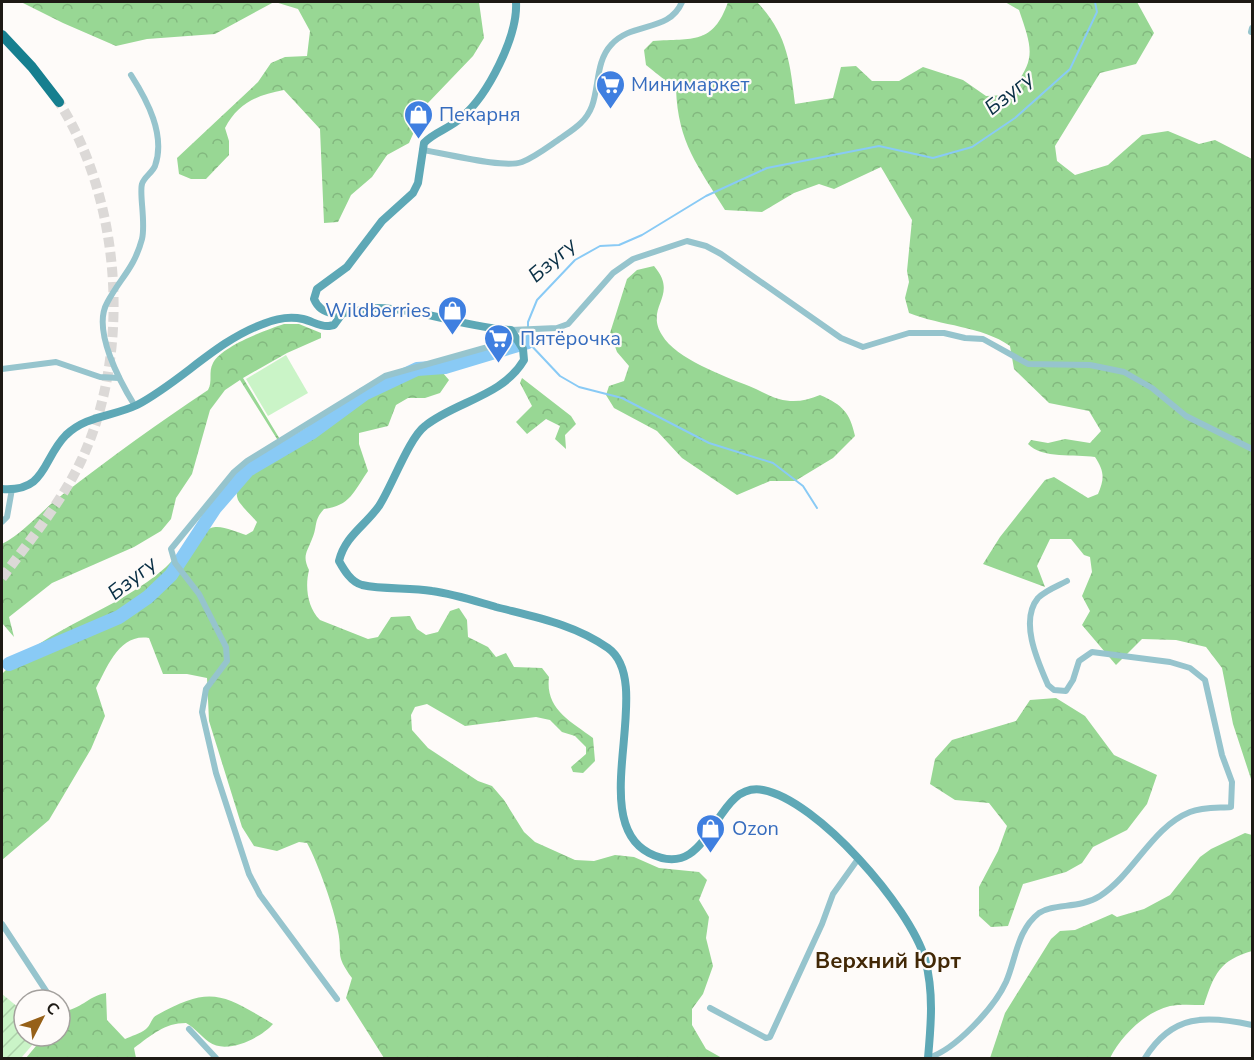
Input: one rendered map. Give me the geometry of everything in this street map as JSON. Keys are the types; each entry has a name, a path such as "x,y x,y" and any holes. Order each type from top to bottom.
{"highway":[{"path":"2,35 32,67 59,102"}],"street":[{"path":"516,2 514,29 483,94 463,117 428,138 422,150 418,183 413,193 382,221 348,267 321,285 315,292 314,299 320,307 332,313 342,314 378,308 418,313 500,330 557,328 568,324 613,273 633,259 687,241 706,246 721,255 835,334 863,347 909,333 944,333 983,339 1028,364 1090,365 1124,372 1152,388 1186,416 1252,449"},
{"path":"422,150 505,165 522,162 580,126 593,104 600,66 610,45 627,32 667,21 678,12 682,2"},
{"path":"131,75 148,102 154,120 158,149 155,165 141,188 144,231 139,249 133,266 103,312 105,341 118,378 135,406"},
{"path":"2,489 12,489 42,475 59,443 89,419 135,406 168,387 226,342 261,324 291,318 329,326 334,325 342,314"},
{"path":"337,999 260,896 238,846 202,711 206,689 227,661 226,647 189,581 175,563 171,549 234,472 248,461 385,376 495,345 500,339 500,330"},
{"path":"511,330 521,345 524,360 501,384 433,421 418,432 377,508 342,548 339,561 345,573 361,585 433,591 567,625 611,650 620,663 625,687 621,803 625,824 633,840 647,852 660,858 677,859 690,854 700,845 724,810 742,792 760,789 779,794 801,806 840,838 907,925 924,956 931,995 928,1058 939,1054 960,1039 985,1011 1005,984 1024,931 1040,913 1083,905 1101,895 1124,876 1164,831 1192,810 1231,807 1232,782 1222,755 1205,680 1190,669 1170,662 1092,652 1079,661 1074,680 1066,691 1054,690 1048,685 1030,627 1031,611 1039,598 1067,582"},
{"path":"2,369 56,362 100,377 118,378"},
{"path":"2,522 7,518 12,489"},
{"path":"710,1008 766,1038 770,1037 822,924 833,894 858,859"},
{"path":"2,924 44,988"},
{"path":"1145,1059 1168,1029 1199,1018 1252,1025"},
{"path":"189,1029 216,1059"}],"green space":[{"path":"21,2 274,2 215,34 147,39 116,46"},
{"path":"275,2 479,2 484,38 473,56 426,105 409,143 387,155 372,177 351,195 338,222 324,223 320,129 284,90 257,98 236,112 225,128 229,141 229,155 206,179 191,179 179,174 177,158 258,82 271,63 285,57 307,56 310,31 298,9"},
{"path":"728,2 757,2 775,25 789,61 795,104 833,98 841,67 856,66 872,81 899,81 923,67 963,80 986,96 1007,95 1024,73 1030,55 1019,10 1005,2 1137,2 1154,33 1136,64 1100,73 1055,146 1057,161 1075,175 1108,165 1142,135 1168,131 1199,144 1215,140 1252,159 1252,782 1233,724 1222,668 1206,647 1176,640 1142,639 1116,665 1082,625 1090,611 1082,596 1092,572 1090,557 1084,555 1071,539 1050,539 1037,566 1045,587 983,564 1000,537 1045,480 1054,477 1088,498 1098,494 1102,475 1095,457 1042,452 1028,444 1031,440 1048,443 1065,439 1090,443 1101,431 1089,411 1049,403 1014,369 1010,346 999,339 909,313 905,298 909,282 907,271 912,220 881,167 834,189 819,184 794,193 762,212 725,210 698,167 685,139 676,89 646,65 644,50 653,41 690,39 708,32 716,26"},
{"path":"654,266 664,285 658,308 658,325 662,335 678,352 714,372 779,399 800,401 820,395 840,406 851,421 855,436 833,458 795,481 770,481 737,495 682,458 657,431 614,408 606,395 609,386 624,381 629,366 617,352 610,333 627,279 637,270"},
{"path":"284,324 299,324 321,333 321,338 287,353 243,378 284,446 357,397 395,377 437,366 449,380 440,393 425,398 408,398 396,405 388,426 359,433 359,444 368,471 346,501 324,509 321,513 306,554 309,570 308,596 312,609 320,620 368,639 378,637 391,617 410,616 417,629 426,635 438,632 450,611 459,608 467,620 468,637 488,647 496,657 506,653 514,667 542,668 549,677 551,698 555,706 568,720 593,738 595,761 583,773 573,772 571,767 586,754 586,747 575,736 562,732 550,720 536,717 465,726 427,704 415,707 411,715 412,730 428,748 478,781 492,786 504,800 524,832 535,842 575,860 594,861 615,855 634,857 659,868 699,872 707,880 699,900 709,917 706,938 713,966 703,994 692,1009 692,1025 706,1049 722,1058 384,1058 346,998 352,978 341,959 333,910 321,874 307,843 299,842 277,851 254,846 242,827 209,721 207,678 187,674 163,674 149,638 130,641 115,654 96,688 105,716 91,749 49,820 2,860 2,674 40,643 147,582 204,531 219,527 246,535 253,531 257,522 238,500 239,484 252,469 282,447 240,380 225,390 210,410 192,474 176,498 171,519 161,531 134,547 52,583 9,617 14,637 2,623 2,544 18,534 54,501 98,468 208,390 213,363 225,351 245,339"},
{"path":"286,355 308,393 268,416 246,379"},
{"path":"522,378 571,416 576,424 565,435 566,449 555,439 560,426 546,419 527,434 516,422 532,406 520,383"},
{"path":"1056,698 1085,716 1114,755 1157,775 1147,804 1127,830 1093,847 1082,863 1066,872 1023,884 1008,926 991,927 979,916 979,887 998,851 1007,826 989,803 955,800 930,784 935,759 952,740 1016,721 1030,700"},
{"path":"1245,833 1252,835 1252,951 1225,964 1215,977 1204,1005 1170,1006 1143,1019 1120,1041 1110,1058 990,1058 1005,1013 1051,939 1060,931 1075,930 1112,914 1117,917 1144,909 1170,895 1200,857 1211,849"},
{"path":"106,993 107,1020 125,1039 146,1029 157,1015 175,1006 204,997 229,1000 273,1024 260,1035 234,1046 216,1046 186,1023 165,1027 153,1034 134,1048 136,1058 26,1058 34,1048 72,1048 72,1009"},
{"path":"2,994 12,1002 12,1048 30,1048 21,1058 2,1058"}],"waterway":[{"name":"Бзугу","path":"817,508 803,486 773,463 709,443 622,398 579,387 560,376 528,342 528,322 537,300 575,260 600,246 619,245 642,235 706,196 767,168 879,146 933,158 972,147 1015,118 1070,69 1097,12 1095,2"},
{"name":"Бзугу","path":"9,664 119,617 148,597 171,575 215,508 248,470 311,433 364,394 417,369 445,367 528,342"}],"tunnel":[{"path":"2,578 73,477 97,419 108,373 113,326 113,278 107,231 96,185 80,142 59,102"}],"place":[{"name":"Минимаркет","path":"610,110"},
{"name":"Пекарня","path":"418,140"},
{"name":"Wildberries","path":"452,336"},
{"name":"Пятёрочка","path":"499,364"},
{"name":"Ozon","path":"711,854"}],"district":[{"name":"Верхний Юрт","path":"888,961"}]}
